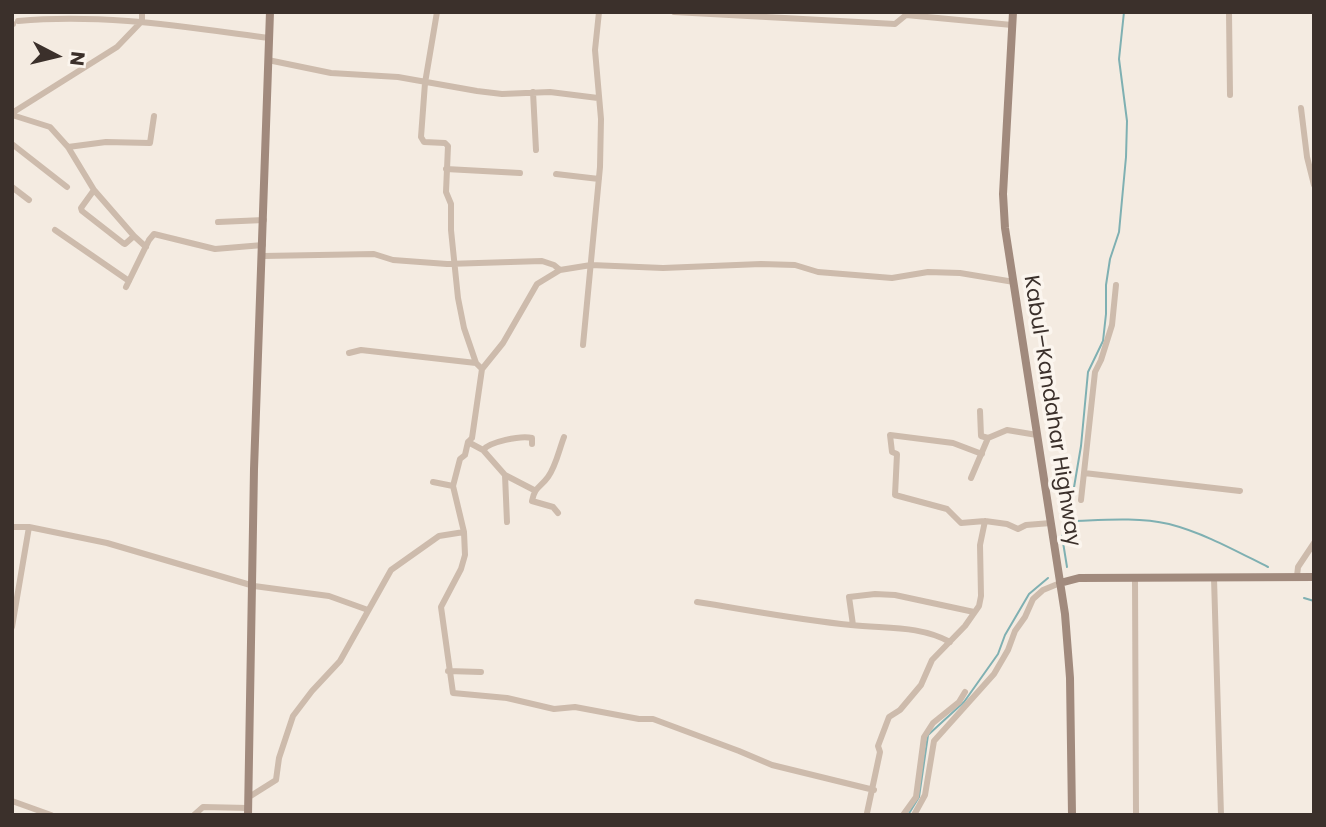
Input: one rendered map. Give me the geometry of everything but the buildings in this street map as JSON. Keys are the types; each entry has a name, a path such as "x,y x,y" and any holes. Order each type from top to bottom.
{"main road":[{"path":"248,812 255,456 270,12"},
{"name":"Kabul–Kandahar Highway","path":"1013,12 1003,194 1004,228 1065,614 1070,678 1072,815"},
{"path":"1060,583 1079,578 1314,577"}],"street":[{"path":"12,114 117,47 142,21 142,12"},
{"path":"437,12 425,83 422,140 447,144 446,192 451,204 454,262 464,326 476,363 482,369"},
{"path":"583,345 599,179 601,126 595,51 599,12"},
{"path":"674,12 895,24 906,15 1012,25"},
{"path":"1229,12 1230,96"},
{"path":"14,23 53,15 142,21 269,38"},
{"path":"268,60 331,72 398,77 502,94 550,92 598,98"},
{"path":"533,92 536,150"},
{"path":"1301,108 1307,157 1314,185"},
{"path":"12,114 50,127 68,147 94,190 146,247"},
{"path":"68,147 106,142 150,143 154,116"},
{"path":"12,144 67,187"},
{"path":"446,169 520,173"},
{"path":"556,174 599,179"},
{"path":"12,187 29,201"},
{"path":"94,190 81,208 82,211 125,244 134,236"},
{"path":"218,222 264,220"},
{"path":"55,230 127,284 154,234 215,249 263,245"},
{"path":"263,256 374,254 393,260 447,264 542,261 560,270"},
{"path":"874,790 772,765 653,719 639,719 575,707 554,709 508,698 453,693 441,607 461,569 465,555 464,532 453,486 468,442 472,438 482,369 517,320 537,284 560,270 591,265 663,268 783,264 818,272 892,278 928,272 960,273 1014,282"},
{"path":"1081,500 1095,372 1112,325 1116,285"},
{"path":"349,353 361,350 476,363"},
{"path":"980,411 981,436 988,438 1007,430 1037,435"},
{"path":"982,454 953,443 890,435 892,452 897,454 895,495 947,509 961,523 985,521 1007,524 1018,529 1026,525 1051,523"},
{"path":"483,450 487,445 503,443 518,436 532,438 532,444"},
{"path":"558,513 552,507 532,501 534,490 547,477 564,438"},
{"path":"971,478 988,438"},
{"path":"468,442 483,450 505,475 534,490"},
{"path":"1084,473 1240,491"},
{"path":"505,475 507,522"},
{"path":"433,482 453,486"},
{"path":"867,813 874,790 880,752 878,746 889,718 900,710 921,685 932,660 965,626 979,606 980,544 985,521"},
{"path":"12,527 29,527 107,543 254,586 329,596 368,610"},
{"path":"12,627 29,527"},
{"path":"249,797 276,780 279,758 293,716 340,661 391,569 439,536 464,532"},
{"path":"1297,576 1298,567 1314,543"},
{"path":"1214,578 1221,815"},
{"path":"1135,579 1136,815"},
{"path":"914,815 936,738 994,674 1033,599 1043,590 1060,583"},
{"path":"853,625 849,597 895,595 974,611"},
{"path":"697,602 853,625 909,628 935,634 950,642"},
{"path":"448,671 481,672"},
{"path":"903,815 919,798 925,736 933,723 959,702 965,692"},
{"path":"925,736 936,738"},
{"path":"12,801 51,815"},
{"path":"194,815 203,807 248,812"}],"waterway":[{"path":"1067,567 1062,536 1072,521 1071,505 1081,446 1088,372 1103,341 1106,285 1110,259 1119,232 1127,121 1119,59 1124,12"},
{"path":"1072,521 1133,520 1169,524 1207,537 1268,567"},
{"path":"908,815 919,797 928,735 964,702 998,654 1005,635 1029,594 1048,578"},
{"path":"1304,598 1314,601"}]}
